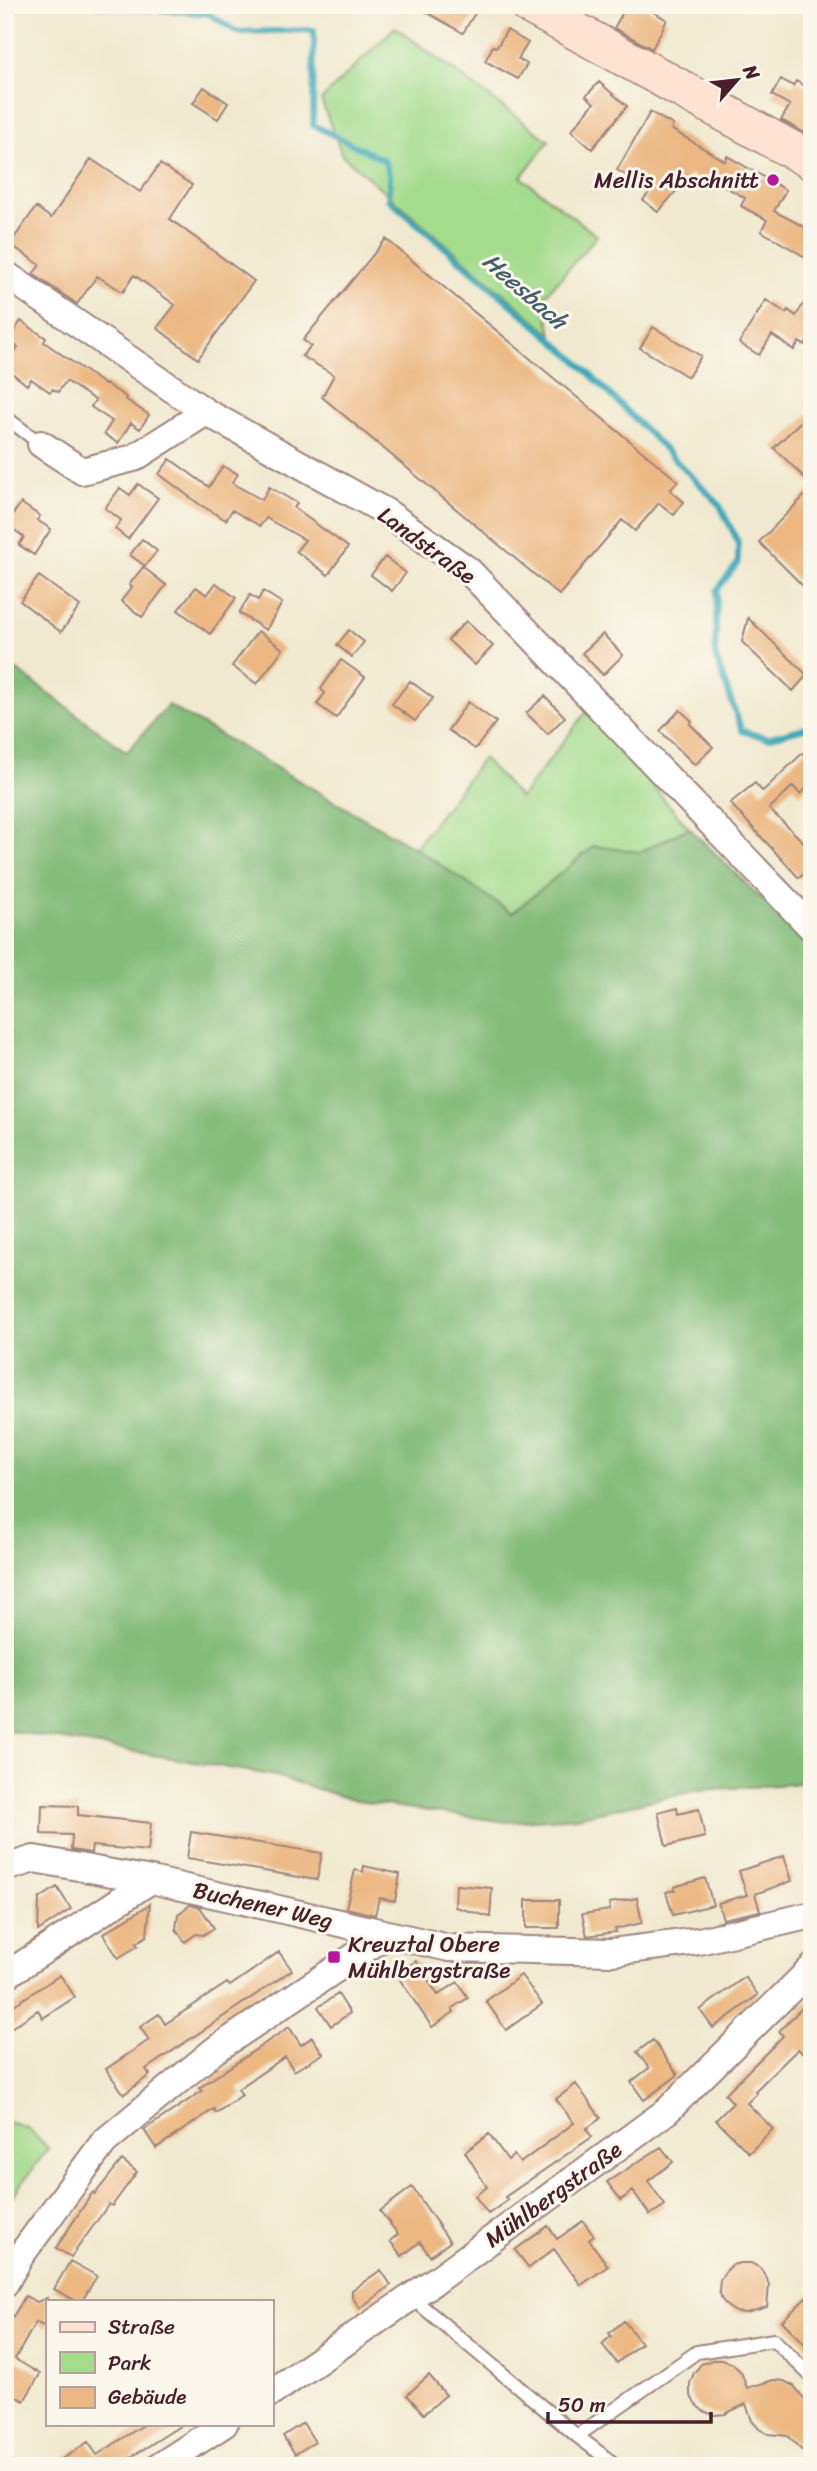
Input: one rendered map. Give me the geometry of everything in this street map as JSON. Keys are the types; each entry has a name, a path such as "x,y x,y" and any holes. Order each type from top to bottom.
{"main road":[{"path":"529,5 812,161"}],"street":[{"name":"Landstraße","path":"5,274 206,412 386,512 468,570 812,928"},
{"path":"41,444 82,471 134,458 206,412"},
{"name":"Buchener Weg","path":"5,1868 34,1859 151,1880 449,1948 612,1952 699,1941 812,1915"},
{"path":"5,1976 151,1880"},
{"path":"5,2283 21,2255 104,2142 215,2050 388,1934"},
{"name":"Mühlbergstraße","path":"273,2392 411,2297 667,2111 812,1968"},
{"path":"160,2466 221,2426"}],"lane":[{"path":"5,417 41,444"},
{"path":"411,2297 577,2436 617,2466"},
{"path":"577,2436 697,2352 774,2340 812,2377"}],"green space":[{"path":"395,27 549,141 521,177 597,236 543,298 552,335 342,155 321,100"},
{"path":"5,661 127,752 168,705 415,848 512,913 594,846 640,852 689,828 812,948 812,1779 793,1784 699,1790 577,1817 507,1822 356,1801 276,1776 5,1730"},
{"path":"587,711 689,828 640,852 594,846 512,913 415,848 483,758 520,798"},
{"path":"5,2121 27,2128 48,2148 5,2206"}],"building":[{"path":"414,5 461,5 475,13 463,33"},
{"path":"627,5 641,5 667,20 652,49 614,28"},
{"path":"507,30 528,43 518,59 527,64 518,79 485,61 493,46 497,47"},
{"path":"781,79 793,86 796,81 812,90 812,137 781,120 790,105 772,95"},
{"path":"599,82 627,106 592,149 571,131 594,103 586,96"},
{"path":"204,87 228,103 218,119 193,103"},
{"path":"650,112 673,125 671,129 725,161 727,156 786,190 774,211 812,231 812,261 761,231 767,220 741,206 745,198 715,181 711,187 690,175 658,212 643,200 651,190 617,170"},
{"path":"91,159 140,192 160,164 192,185 170,219 254,281 198,359 157,328 175,305 134,275 123,292 97,276 77,304 33,274 40,265 10,244 36,207 51,218"},
{"path":"386,239 678,481 670,490 684,502 674,515 659,503 635,531 622,520 559,595 322,397 334,375 302,356 311,346 303,340"},
{"path":"812,290 812,334 805,345 799,342 794,350 772,335 759,355 739,343 766,300 796,316"},
{"path":"21,321 46,338 44,342 149,415 140,429 131,423 118,443 104,434 112,421 91,407 95,400 66,381 58,392 53,389 50,392 31,379 27,385 8,370 11,365 7,363 18,347 7,341"},
{"path":"653,327 701,356 688,377 640,348"},
{"path":"812,410 812,485 774,448"},
{"path":"170,459 209,487 223,466 238,474 232,483 262,500 269,487 297,503 294,508 348,547 328,575 296,551 305,540 266,518 260,526 232,510 226,520 199,504 159,474"},
{"path":"138,484 158,498 128,539 115,529 121,520 105,508 120,488 130,495"},
{"path":"812,488 812,595 759,542"},
{"path":"21,503 40,516 37,520 51,529 34,555 19,545 24,537 6,524"},
{"path":"142,539 157,551 145,566 130,555"},
{"path":"385,557 406,573 392,591 371,575"},
{"path":"143,567 166,585 142,617 121,601"},
{"path":"39,576 80,606 61,632 20,601"},
{"path":"216,583 236,598 210,634 178,610 196,587 207,595"},
{"path":"263,591 282,603 266,630 239,613 250,595 258,600"},
{"path":"748,618 807,675 793,691 742,642"},
{"path":"466,621 493,646 475,665 448,640"},
{"path":"349,630 364,642 352,657 337,645"},
{"path":"258,631 283,649 257,684 232,666"},
{"path":"603,634 623,655 603,675 582,653"},
{"path":"341,660 365,677 336,718 317,704 325,693 321,689"},
{"path":"410,681 433,698 415,721 392,704"},
{"path":"545,696 565,717 548,734 526,713"},
{"path":"468,702 496,722 475,749 448,730"},
{"path":"680,710 713,747 695,765 660,731"},
{"path":"812,744 812,783 800,794 793,786 769,809 812,850 812,867 799,878 730,803 755,783 764,790"},
{"path":"42,1805 78,1806 78,1815 151,1823 148,1851 92,1846 91,1853 71,1850 72,1835 41,1834"},
{"path":"677,1807 678,1814 699,1809 705,1837 666,1846 658,1812"},
{"path":"191,1832 322,1853 317,1880 187,1858"},
{"path":"784,1856 792,1881 755,1894 760,1911 723,1919 718,1903 747,1895 739,1871"},
{"path":"364,1866 400,1874 395,1901 379,1898 375,1915 346,1908 355,1870 363,1872"},
{"path":"705,1878 713,1905 673,1915 666,1892"},
{"path":"456,1885 492,1888 490,1917 455,1907"},
{"path":"57,1887 71,1909 38,1931 39,1899"},
{"path":"637,1898 642,1923 615,1929 616,1932 587,1936 582,1914 610,1910 609,1903"},
{"path":"526,1900 559,1900 559,1928 526,1928"},
{"path":"150,1904 147,1936 136,1943 138,1946 118,1958 103,1934"},
{"path":"190,1905 200,1907 214,1928 203,1935 196,1934 185,1942 176,1929 178,1914"},
{"path":"279,1952 292,1970 146,2069 150,2075 124,2094 106,2069 149,2040 140,2027 159,2014 165,2024 227,1983 230,1986"},
{"path":"416,1961 438,1995 458,1982 468,1998 452,2008 454,2012 432,2027 396,1974"},
{"path":"60,1975 75,1997 43,2018 38,2010 5,2032 5,2011"},
{"path":"521,1975 542,2004 506,2030 486,2001"},
{"path":"745,1977 758,1995 713,2028 700,2010"},
{"path":"338,1994 350,2013 331,2026 318,2007"},
{"path":"812,1998 812,2063 798,2049 755,2091 757,2093 747,2103 773,2129 749,2153 716,2120 733,2103 725,2094 783,2036 779,2031"},
{"path":"289,2027 301,2045 312,2037 323,2054 294,2071 285,2057 238,2089 242,2095 216,2113 214,2109 156,2148 144,2130 202,2091 199,2088"},
{"path":"653,2040 678,2075 644,2100 631,2082 649,2068 637,2052"},
{"path":"576,2084 601,2118 586,2129 592,2137 505,2197 508,2200 488,2214 475,2196 487,2187 465,2152 489,2134 508,2160 514,2155 520,2163 574,2123 556,2099"},
{"path":"661,2147 673,2162 648,2181 665,2205 650,2215 633,2191 621,2200 607,2182"},
{"path":"122,2160 137,2172 112,2206 109,2204 71,2257 56,2248 93,2192 95,2194"},
{"path":"412,2187 450,2242 430,2256 420,2242 402,2256 390,2241 398,2234 380,2211"},
{"path":"583,2221 594,2236 589,2240 608,2266 581,2285 554,2249 529,2268 515,2250 548,2226 557,2239"},
{"path":"70,2261 97,2276 83,2300 74,2300 54,2289"},
{"path":"751,2263 760,2268 766,2276 769,2285 767,2307 746,2313 736,2312 722,2300 720,2280 732,2265"},
{"path":"381,2270 391,2285 360,2308 352,2297 352,2290"},
{"path":"812,2292 812,2351 782,2321"},
{"path":"25,2296 37,2302 47,2298 46,2327 36,2322 15,2359 40,2374 24,2401 5,2391 5,2331"},
{"path":"624,2321 641,2343 617,2363 602,2344 611,2336 609,2333"},
{"path":"712,2360 733,2364 741,2372 747,2388 773,2380 794,2386 812,2408 812,2460 787,2436 768,2434 759,2429 752,2421 746,2404 725,2414 714,2415 695,2404 690,2394 690,2383 701,2364"},
{"path":"429,2375 446,2395 424,2414 407,2395"},
{"path":"303,2423 315,2442 295,2454 283,2436"},
{"path":"142,2426 180,2426 117,2466 52,2466 88,2442 97,2455"}],"waterway":[{"name":"Heesbach","path":"96,5 209,14 237,32 314,30 313,125 384,160 390,178 388,199 575,359 719,504 738,542 738,563 717,590 715,655 742,731 767,738 812,726"}],"place":[{"name":"Mellis Abschnitt","path":"773,180"},
{"name":"Kreuztal Obere Mühlbergstraße","path":"334,1957"}]}
